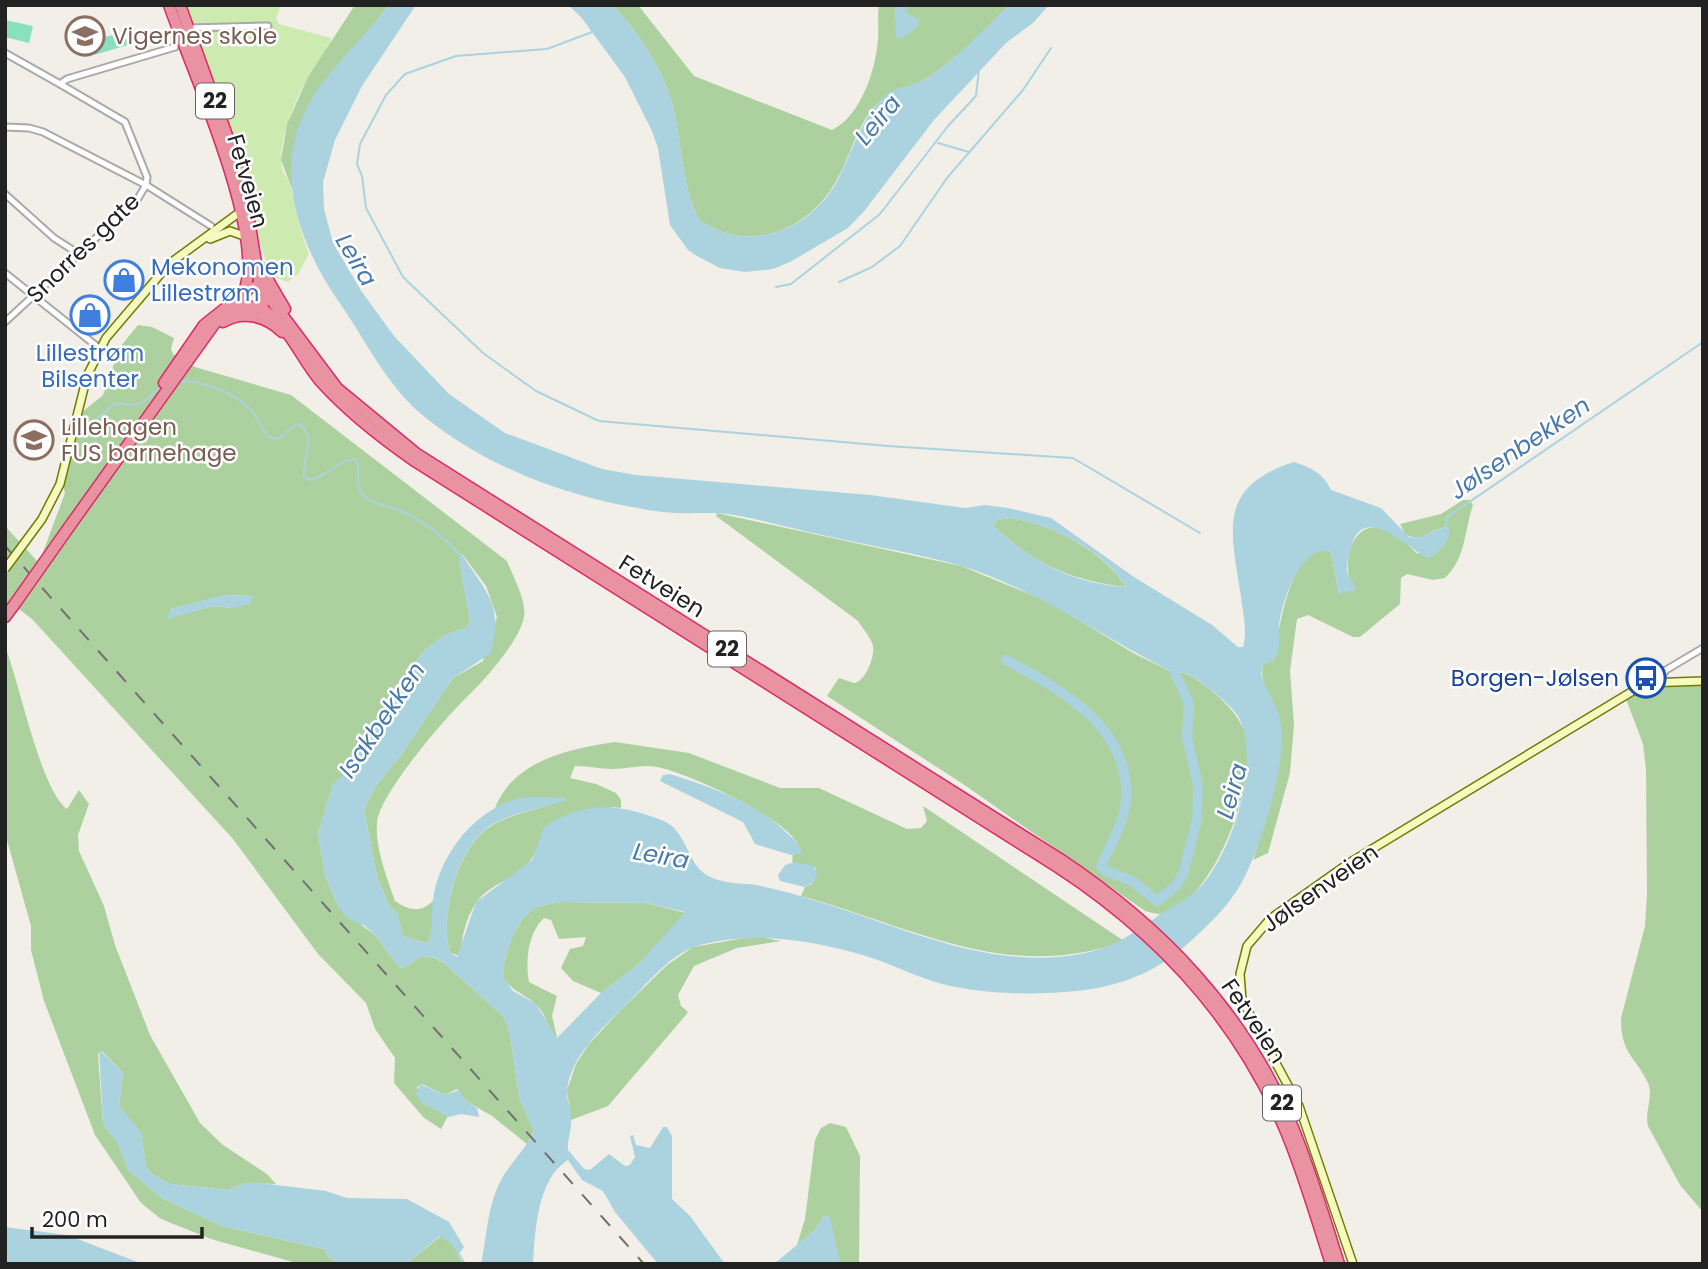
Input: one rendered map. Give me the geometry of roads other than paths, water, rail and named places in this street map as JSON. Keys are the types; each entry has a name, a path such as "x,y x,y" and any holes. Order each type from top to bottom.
{"highway":[{"name":"Fetveien","path":"169,5 231,176 240,212 249,275 243,293"},
{"name":"Fetveien","path":"180,5 242,177 263,291 296,342"},
{"name":"22","path":"254,244 265,277 290,317 296,342"},
{"path":"5,617 204,339 224,315 247,306 259,307 263,291 251,285 204,325 137,429"},
{"name":"22","path":"243,293 247,306"},
{"name":"Fetveien","path":"259,307 282,323 332,393 413,460 1056,866 1138,921 1183,964 1245,1038 1275,1090 1300,1146 1339,1264"},
{"path":"204,339 226,320 250,316 272,324 296,342"},
{"name":"Fetveien","path":"1183,964 1228,1026 1268,1094 1293,1149 1331,1264"}],"main road":[{"path":"5,569 42,519 60,484 87,376 99,348 164,269 240,212"},
{"path":"196,244 230,232 244,236"},
{"path":"1657,680 1703,681"},
{"name":"Jølsenveien","path":"1353,1264 1299,1106 1242,1000 1240,974 1247,946 1270,919 1349,863 1657,680"}],"street":[{"path":"188,28 268,26"},
{"path":"60,84 101,68 175,47"},
{"name":"Snorres gate","path":"5,53 125,122 145,168 146,185 137,201 5,322"},
{"path":"5,127 29,128 43,132 146,185 211,226"},
{"path":"5,194 54,238 79,254"},
{"path":"5,273 99,348"},
{"name":"Jølsenveien","path":"1657,680 1666,670 1703,648"}],"water":[{"name":"Leira","path":"389,5 416,5 362,86 335,140 323,182 324,209 333,243 362,292 394,336 449,394 505,433 602,469 636,475 870,495 965,508 985,505 1051,518 1134,577 1212,625 1238,647 1243,647 1245,631 1235,557 1234,517 1239,500 1250,486 1268,473 1294,462 1306,467 1321,475 1331,490 1381,508 1409,537 1420,537 1449,527 1444,546 1428,558 1387,532 1367,528 1358,532 1351,547 1347,568 1356,590 1339,594 1331,552 1321,551 1303,563 1290,586 1282,609 1278,653 1273,660 1263,665 1261,673 1278,712 1281,749 1274,794 1260,839 1246,874 1227,905 1193,939 1157,966 1128,980 1098,988 1049,993 1004,993 942,984 866,956 825,945 760,938 718,941 686,950 676,957 605,1025 580,1056 569,1080 567,1092 571,1119 568,1150 584,1169 590,1170 609,1154 625,1166 630,1165 635,1157 630,1136 633,1135 636,1145 650,1148 663,1127 667,1127 672,1136 672,1199 690,1216 725,1264 658,1264 615,1212 603,1191 582,1180 568,1160 550,1180 544,1193 537,1222 533,1264 481,1264 496,1192 504,1175 534,1131 519,1097 510,1033 504,1017 436,958 421,956 404,968 399,967 375,935 365,926 347,918 339,908 325,875 318,833 333,785 349,769 376,730 390,695 424,651 445,635 466,628 470,621 459,558 461,553 485,590 494,611 494,637 490,654 453,678 401,755 375,787 364,809 377,877 389,906 397,913 403,936 428,944 433,900 443,866 462,836 475,823 504,803 521,798 566,800 499,821 478,836 468,850 454,884 447,921 450,953 457,957 476,902 532,860 544,827 580,810 604,807 630,810 670,825 679,834 700,869 720,881 756,885 792,894 911,933 977,951 1045,958 1103,948 1187,898 1202,885 1213,869 1233,829 1245,782 1247,760 1240,720 1221,698 1196,678 1188,674 1174,673 1033,596 974,570 928,557 745,517 717,513 663,512 569,492 508,469 452,437 426,418 400,393 379,365 326,282 302,232 291,180 292,153 299,126 311,100 328,76","holes":["1010,518 1041,526 1075,541 1105,562 1126,587 1071,576 1038,560 993,526 997,520","562,902 646,903 685,912 640,963 601,993 557,1038 536,1004 513,991 503,977 508,948 521,921 535,908"]},
{"name":"Leira","path":"568,5 612,5 633,28 666,86 675,116 686,182 699,220 718,230 756,236 775,233 793,225 810,214 824,200 842,172 869,114 886,95 920,82 948,63 1009,5 1049,5 1033,23 1006,43 934,120 848,228 790,262 773,269 745,272 720,268 697,256 688,250 670,225 658,148 652,131 625,77 581,17"},
{"path":"895,5 913,5 907,7 905,12 919,20 917,27 901,39 896,37"},
{"path":"226,595 253,596 250,604 232,608 213,606 167,619 171,609"},
{"path":"670,774 749,805 777,824 799,845 801,853 791,855 755,844 743,822 660,781 663,775"},
{"path":"795,862 814,866 817,874 814,882 805,887 780,881 778,875 785,865"},
{"path":"99,1049 123,1073 119,1105 141,1133 146,1167 152,1174 170,1184 228,1190 246,1183 260,1183 326,1191 347,1198 407,1199 449,1222 464,1247 458,1255 453,1245 440,1236 406,1264 340,1264 328,1257 324,1249 222,1226 162,1198 128,1170 118,1143 103,1124"},
{"path":"420,1084 445,1095 459,1090 466,1101 477,1108 479,1117 461,1114 449,1117 422,1103 416,1094"},
{"path":"824,1216 830,1217 840,1264 774,1264 815,1230"},
{"path":"5,1227 67,1235 143,1264 5,1264"}],"waterway":[{"path":"592,32 547,49 456,56 405,74 386,95 360,144 357,164 362,176 366,208 403,277 483,353 536,391 599,421 888,446 1073,458 1200,533"},
{"path":"839,282 872,267 900,246 947,178 1023,90 1051,48"},
{"path":"776,287 791,284 880,214 948,126 976,96 979,69"},
{"path":"938,143 969,152"},
{"name":"Jølsenbekken","path":"1446,527 1446,518 1703,342"},
{"name":"Isakbekken","path":"180,381 208,386 237,398 251,410 269,437 279,439 295,425 301,424 309,438 303,476 310,480 345,461 356,459 359,487 363,495 375,503 417,519 461,556"},
{"name":"Isakbekken","path":"74,433 86,428 116,403 142,403 162,386"},
{"path":"1006,660 1069,698 1104,731 1117,751 1124,774 1125,809 1101,866 1104,870 1132,881 1157,901"},
{"path":"1157,901 1175,887 1183,874 1197,819 1198,786 1187,737 1189,703 1175,673"},
{"path":"459,1254 465,1264"}],"railway":[{"path":"5,546 644,1264"}],"place":[{"name":"Vigernes skole","path":"85,36"},
{"name":"Mekonomen Lillestrøm","path":"124,280"},
{"name":"Lillestrøm Bilsenter","path":"90,315"},
{"name":"Lillehagen FUS barnehage","path":"34,440"},
{"name":"Borgen-Jølsen","path":"1646,678"}]}
